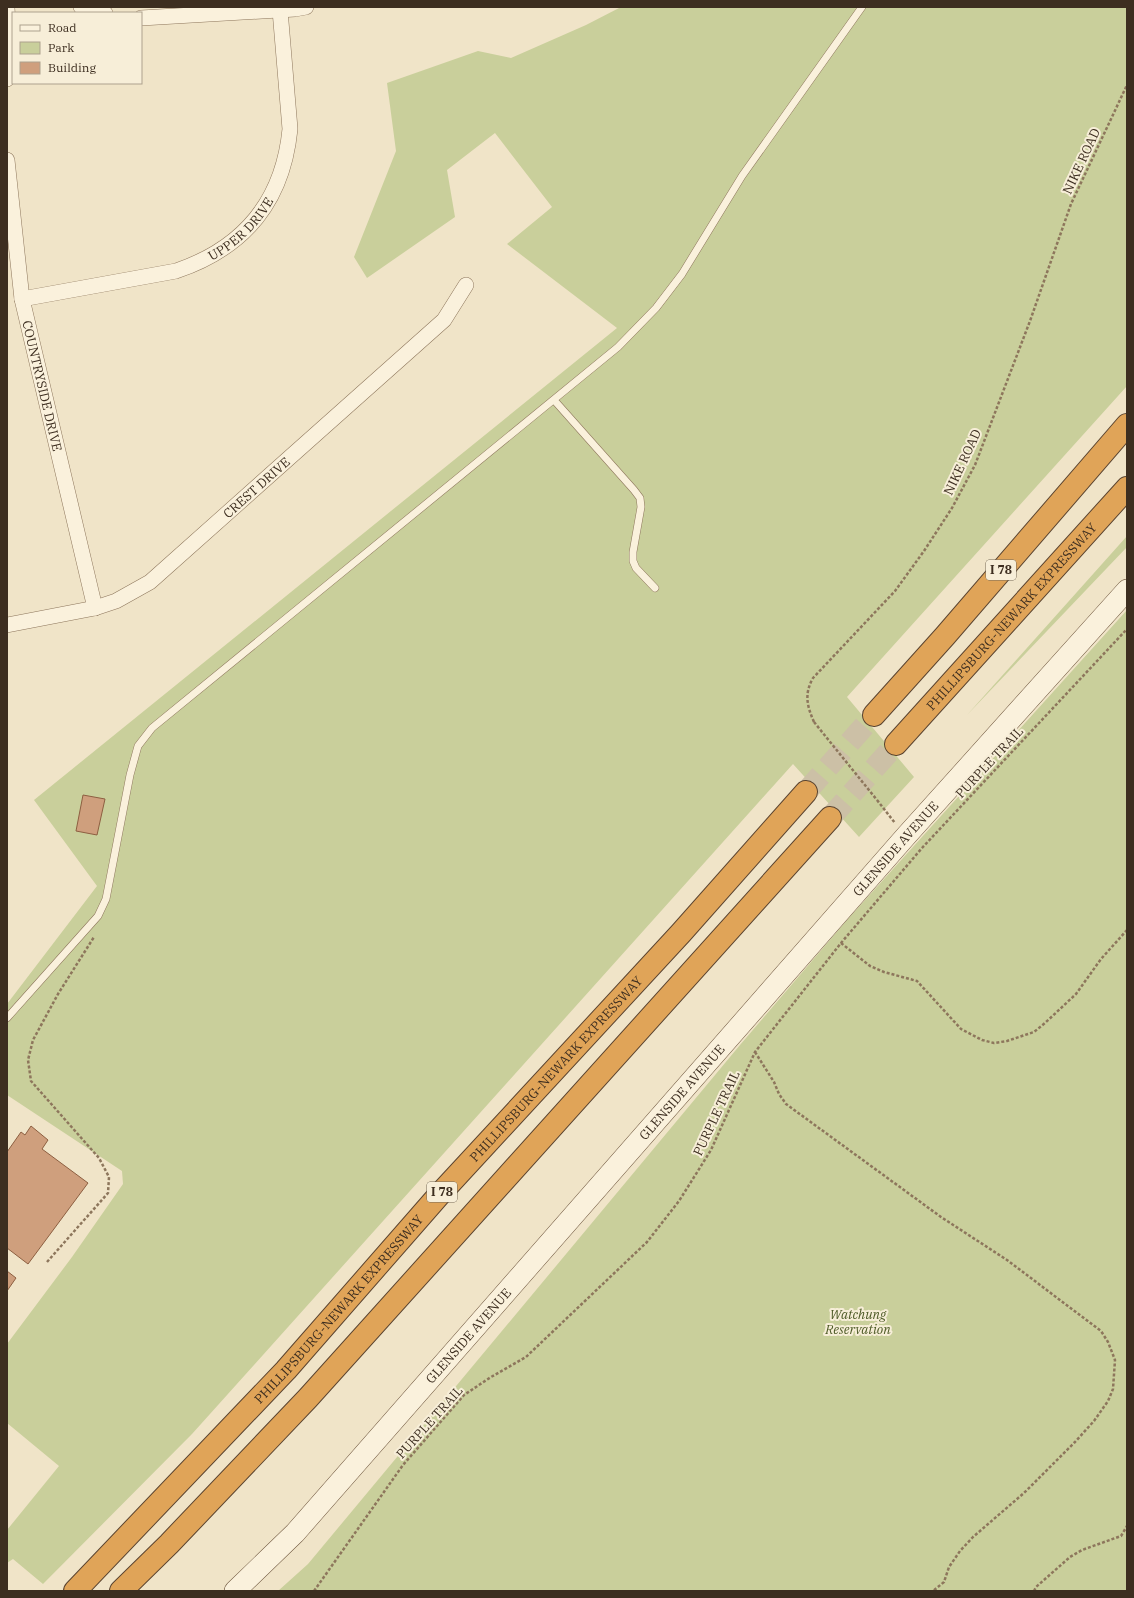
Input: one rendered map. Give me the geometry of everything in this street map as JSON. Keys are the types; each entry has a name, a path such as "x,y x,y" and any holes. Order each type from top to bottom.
{"highway":[{"name":"I 78","path":"874,715 945,636 1127,425"},
{"name":"PHILLIPSBURG-NEWARK EXPRESSWAY","path":"896,744 1127,488"},
{"name":"PHILLIPSBURG-NEWARK EXPRESSWAY","path":"74,1591 286,1370 439,1195 681,933 806,792"},
{"path":"121,1591 170,1544 308,1398 830,818"}],"main road":[{"name":"GLENSIDE AVENUE","path":"235,1591 295,1533 906,836 1127,590"}],"street":[{"path":"80,7 101,12"},
{"path":"142,18 280,10 306,7"},
{"path":"7,8 7,79"},
{"name":"UPPER DRIVE","path":"22,298 176,271 206,260 220,252 233,242 250,225 265,206 273,192 285,162 288,146 290,129 280,10"},
{"name":"COUNTRYSIDE DRIVE","path":"7,160 22,298 95,608"},
{"name":"CREST DRIVE","path":"7,625 95,608 116,601 150,582 444,320 466,285"}],"lane":[{"path":"7,1018 98,916 106,898 130,775 138,746 152,728 618,347 656,308 682,274 742,176 862,7"},
{"path":"554,400 640,498 641,507 633,552 633,561 636,568 655,588"}],"path":[{"name":"NIKE ROAD","path":"906,836 814,722 807,700 809,685 813,678 895,591 924,551 952,508 975,465 1030,321 1072,204 1127,85"},
{"name":"PURPLE TRAIL","path":"314,1591 403,1464 464,1395 491,1377 526,1358 647,1242 679,1201 711,1150 755,1052 841,943 922,848 1127,628"},
{"path":"841,943 870,966 884,972 917,981 961,1029 982,1040 994,1043 1007,1041 1034,1032 1076,994 1101,959 1127,930"},
{"path":"47,1262 108,1194 109,1177 99,1158 31,1081 28,1060 36,1034 58,994 96,935"},
{"path":"755,1052 774,1082 778,1094 786,1104 941,1217 1007,1260 1101,1331 1108,1342 1115,1360 1113,1389 1108,1401 1094,1421 1024,1493 973,1537 960,1551 950,1567 944,1582 934,1591"},
{"path":"1034,1591 1036,1587 1070,1557 1082,1550 1121,1536 1127,1526"}],"green space":[{"path":"621,7 1127,7 1127,386 847,697 914,777 859,837 793,764 192,1434 43,1584 13,1559 7,1563 7,1530 59,1466 7,1423 7,1344 72,1257 123,1184 122,1171 7,1095 7,1004 97,886 34,800 617,328 507,244 552,207 495,133 447,170 455,217 367,278 354,257 396,151 387,83 478,51 511,58 586,25"},
{"path":"1127,536 1127,547 967,715"},
{"name":"Watchung Reservation","path":"1127,610 1127,1591 278,1591 308,1564 740,1045 847,920"}],"building":[{"path":"83,795 105,799 97,835 76,831"},
{"path":"31,1126 48,1140 42,1149 88,1183 28,1264 7,1248 7,1152 21,1132 25,1135"},
{"path":"7,1271 16,1278 7,1291"}],"tunnel":[{"path":"806,792 874,715"},
{"path":"830,818 896,744"}]}
